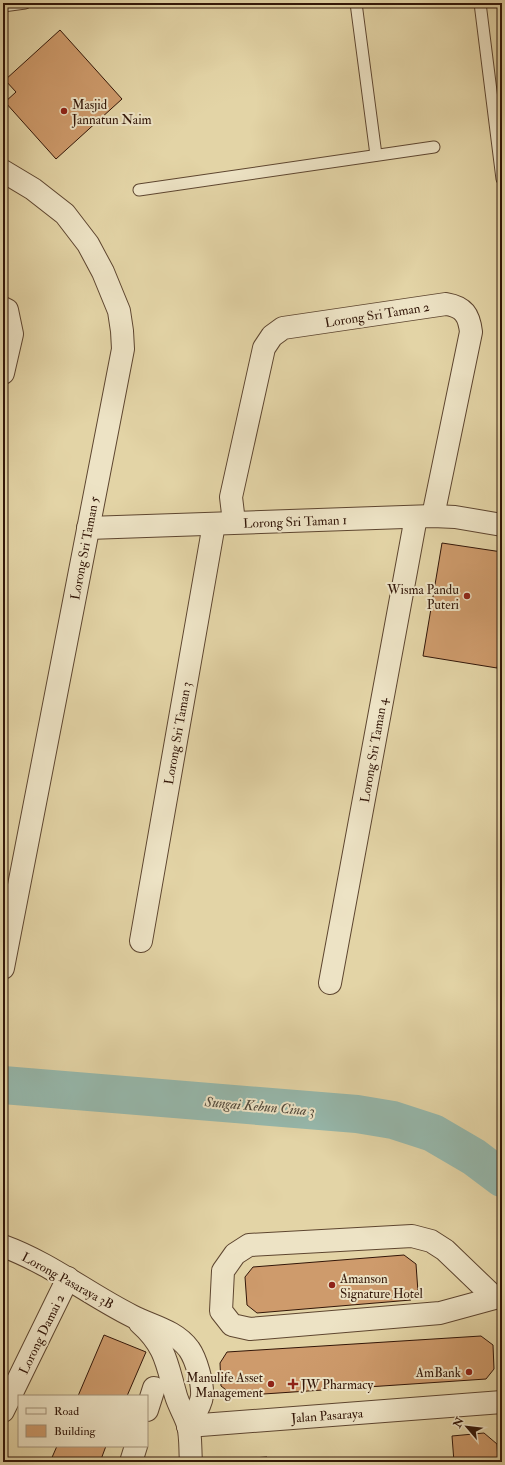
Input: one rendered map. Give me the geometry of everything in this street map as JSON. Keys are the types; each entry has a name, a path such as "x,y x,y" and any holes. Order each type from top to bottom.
{"street":[{"name":"Lorong Sri Taman 5","path":"3,171 33,189 65,214 88,244 103,272 118,311 122,331 122,349 3,968"},
{"name":"Lorong Sri Taman 2","path":"224,523 264,348 272,336 283,328 446,304 457,306 464,313 470,322 471,332 425,517"},
{"path":"3,308 7,310 12,334 3,373"},
{"name":"Lorong Sri Taman 1","path":"88,528 425,517 455,517 502,524"},
{"name":"Lorong Sri Taman 4","path":"330,984 425,517"},
{"name":"Lorong Sri Taman 3","path":"141,941 224,523"},
{"path":"412,1236 430,1241 445,1250 498,1303 440,1313 250,1329 232,1325 221,1311 223,1271 235,1254 249,1245 412,1236"},
{"name":"Lorong Pasaraya 3B","path":"3,1246 41,1263 68,1278 131,1316 148,1330 167,1360 177,1398 188,1426"},
{"name":"Lorong Damai 2","path":"3,1411 68,1278"},
{"path":"148,1407 154,1388"},
{"name":"Jalan Pasaraya","path":"188,1426 502,1402"},
{"path":"188,1426 191,1462"},
{"path":"131,1462 136,1447"}],"lane":[{"path":"3,6 26,3"},
{"path":"356,3 376,155"},
{"path":"480,3 500,141 502,179"},
{"path":"139,190 434,147"}],"building":[{"path":"60,30 122,99 56,159 5,102 16,92 5,80"},
{"name":"Wisma Pandu Puteri","path":"442,543 502,552 502,639 497,668 423,656"},
{"name":"Amanson Signature Hotel","path":"404,1255 416,1264 418,1292 411,1300 257,1313 247,1305 245,1277 253,1267"},
{"path":"104,1335 146,1352 127,1395 78,1395"},
{"path":"481,1336 493,1345 494,1369 486,1379 234,1396 221,1386 220,1363 227,1352"},
{"path":"484,1433 497,1444 498,1462 454,1462 452,1436"},
{"path":"57,1447 106,1447 100,1462 50,1462"},
{"path":"267,1457 268,1462 235,1462 238,1459"}],"waterway":[{"name":"Sungai Kebun Cina 3","path":"3,1085 357,1114 393,1120 433,1133 474,1157 502,1178"}],"place":[{"name":"Masjid Jannatun Naim","path":"64,111"},
{"name":"Wisma Pandu Puteri","path":"467,596"},
{"name":"Amanson Signature Hotel","path":"332,1285"},
{"name":"AmBank","path":"469,1372"},
{"name":"Manulife Asset Management","path":"271,1384"},
{"name":"JW Pharmacy","path":"293,1384"}]}
